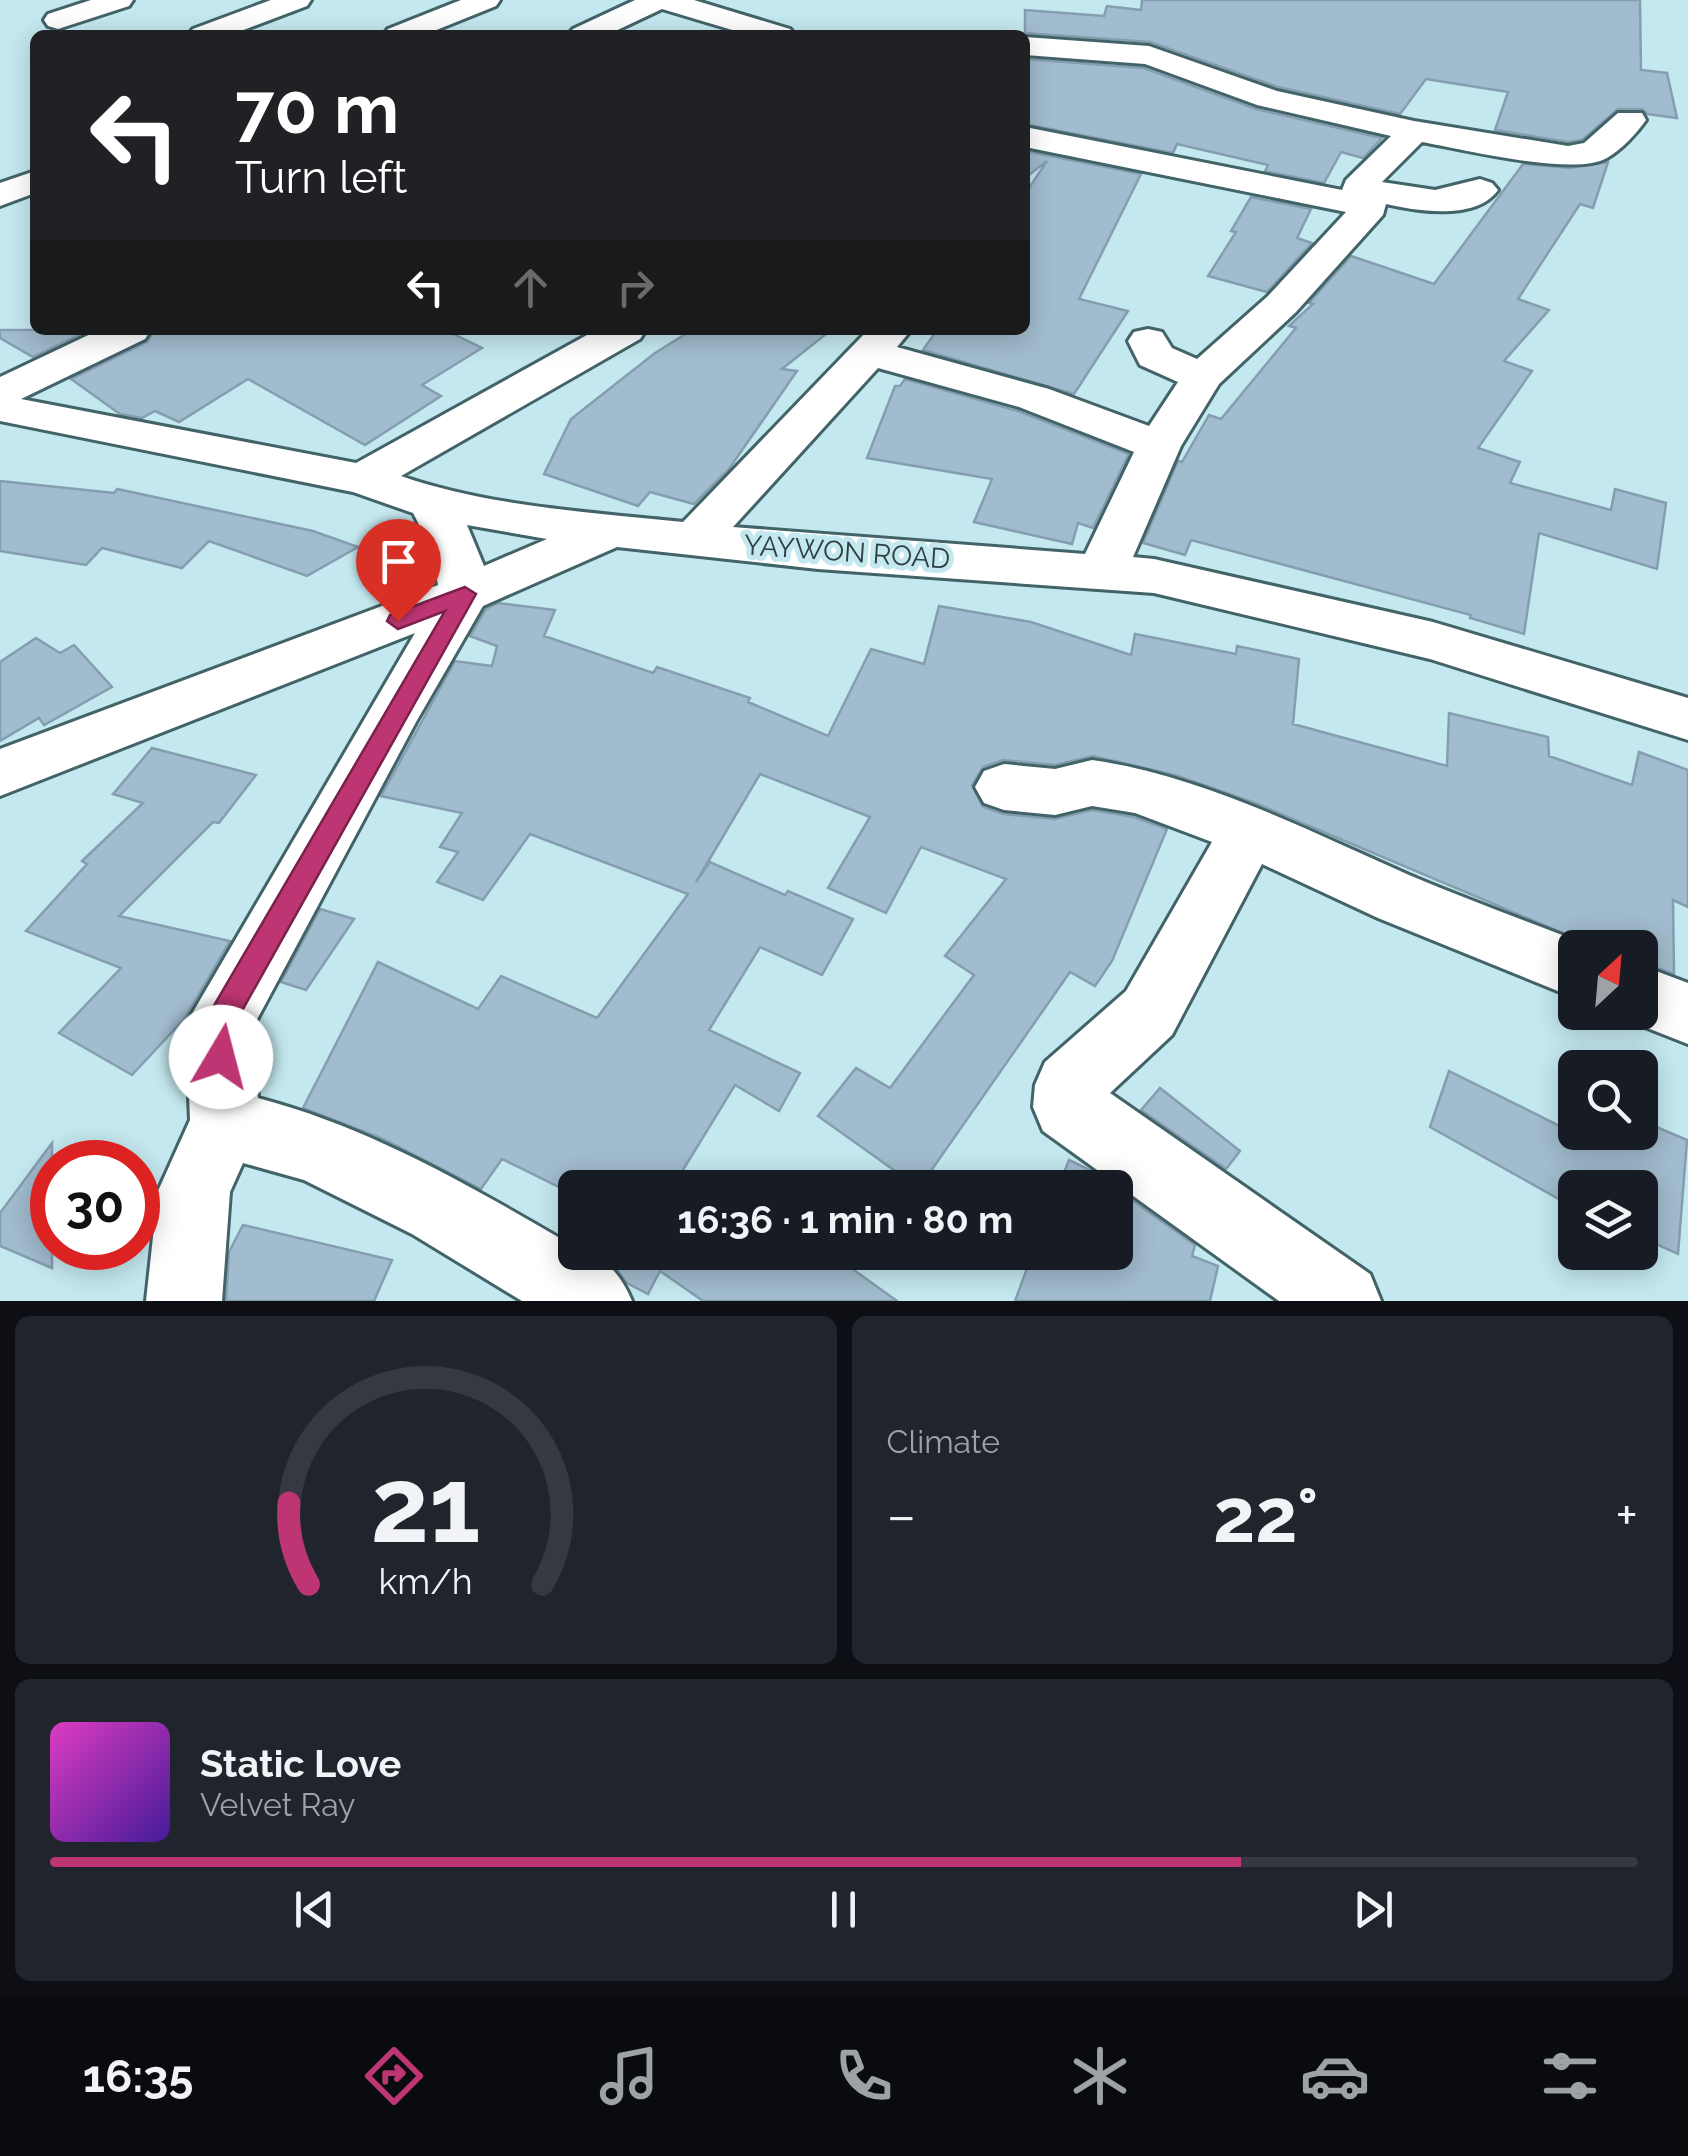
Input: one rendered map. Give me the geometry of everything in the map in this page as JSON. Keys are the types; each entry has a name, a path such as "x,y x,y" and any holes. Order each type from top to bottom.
{"street":[{"path":"58,20 119,0"},
{"path":"216,30 297,0"},
{"path":"411,30 486,0"},
{"path":"594,30 661,0 750,30"},
{"path":"759,30 792,7"},
{"path":"1030,46 1149,55 1268,98 1414,131 1568,156 1594,152 1630,120"},
{"path":"1103,569 1159,446 1202,377 1282,304 1414,131"},
{"path":"1030,139 1364,197 1438,201 1466,198 1480,190"},
{"path":"0,195 30,182"},
{"path":"0,393 122,335"},
{"path":"362,479 617,335"},
{"path":"1148,340 1155,356 1202,377"},
{"path":"694,540 881,341 1159,446"},
{"name":"YAYWON ROAD","path":"0,408 362,479 431,502 610,531 818,552 1103,569 1154,576 1433,641 1688,719"},
{"path":"184,1301 194,1191 225,1122 219,1024 465,594 455,548 431,502"},
{"path":"0,773 465,594 610,531"},
{"path":"1004,787 1055,792 1092,782 1138,790 1249,831 1400,899 1558,962"},
{"path":"1249,831 1149,1014 1069,1085 1068,1107 1343,1301"},
{"path":"1658,1002 1688,1014"},
{"path":"225,1122 314,1148 420,1200 594,1301"}],"building":[{"path":"1142,0 1640,0 1641,70 1667,73 1677,118 1647,114 1642,109 1618,109 1582,140 1568,142 1495,130 1508,92 1426,79 1400,114 1278,87 1150,42 1025,30 1025,10 1104,16 1107,6 1141,10"},
{"path":"1030,59 1144,68 1256,109 1382,138 1363,158 1341,152 1324,183 1265,171 1268,165 1177,144 1173,153 1030,125"},
{"path":"1030,152 1141,174 1079,299 1128,311 1074,394 923,350 934,335 1030,335 1030,186 1047,161 1030,174"},
{"path":"1608,162 1593,208 1580,204 1518,299 1549,310 1504,361 1532,371 1478,448 1520,462 1510,483 1611,510 1615,489 1666,503 1657,569 1539,533 1524,634 1470,618 1471,615 1191,540 1185,555 1143,543 1178,461 1182,462 1209,415 1221,419 1296,328 1289,326 1313,304 1309,303 1351,256 1434,284 1523,164 1570,168"},
{"path":"1251,197 1311,209 1297,238 1312,243 1267,292 1208,276 1236,232 1231,231"},
{"path":"0,330 30,330 30,335 79,335 33,357 0,338"},
{"path":"152,335 455,335 482,348 422,385 441,396 365,445 248,379 179,422 155,411 142,418 120,414 71,379 147,342"},
{"path":"684,335 825,335 782,369 797,371 729,469 694,504 650,492 638,506 544,474 571,419"},
{"path":"905,379 1018,411 1129,454 1093,528 1078,523 1072,544 974,522 992,479 867,458 895,386"},
{"path":"0,481 114,493 117,489 313,531 358,547 307,576 209,541 182,568 102,548 86,565 0,551"},
{"path":"498,603 555,610 544,636 653,673 657,667 750,698 748,702 828,736 871,649 924,664 939,606 1031,622 1131,655 1135,634 1236,654 1237,646 1299,659 1293,724 1447,766 1449,713 1548,737 1549,756 1632,785 1639,752 1688,770 1688,907 1673,900 1674,974 1658,968 1658,930 1558,931 1255,803 1175,775 1093,756 1055,765 1003,760 983,767 972,785 983,807 1004,814 1055,819 1092,810 1134,817 1167,829 1112,961 1095,986 1070,972 932,1170 894,1170 818,1116 856,1068 890,1088 974,975 945,956 1006,879 921,847 886,913 828,888 870,817 760,774 696,882 710,862 853,919 822,975 760,947 709,1030 800,1073 779,1111 735,1085 683,1170 558,1170 558,1187 502,1159 481,1189 383,1139 303,1108 378,962 478,1009 501,976 597,1018 688,894 530,834 483,900 437,882 458,852 440,847 462,813 381,796 455,661 492,666 497,646 470,636 486,609"},
{"path":"36,638 60,653 74,645 112,687 44,725 39,718 0,741 0,662"},
{"path":"152,748 256,775 219,823 213,822 119,916 230,941 185,1018 132,1075 59,1033 121,968 26,931 87,864 82,861 143,803 113,794"},
{"path":"320,909 354,919 306,990 281,982"},
{"path":"1449,1071 1558,1125 1558,1150 1658,1150 1658,1128 1687,1140 1678,1254 1658,1245 1658,1170 1558,1170 1558,1199 1430,1127"},
{"path":"1160,1088 1240,1151 1226,1169 1141,1110"},
{"path":"1069,1160 1090,1170 1065,1170"},
{"path":"30,1173 30,1259 0,1246 0,1213"},
{"path":"1133,1201 1195,1245 1192,1256 1218,1266 1210,1301 1015,1301 1026,1270 1133,1270"},
{"path":"243,1225 392,1260 374,1301 226,1301 229,1252"},
{"path":"617,1270 854,1270 897,1301 703,1301 660,1271 648,1294 627,1283"}],"route":[{"path":"221,1057 219,1024 465,594 398,621"}]}
